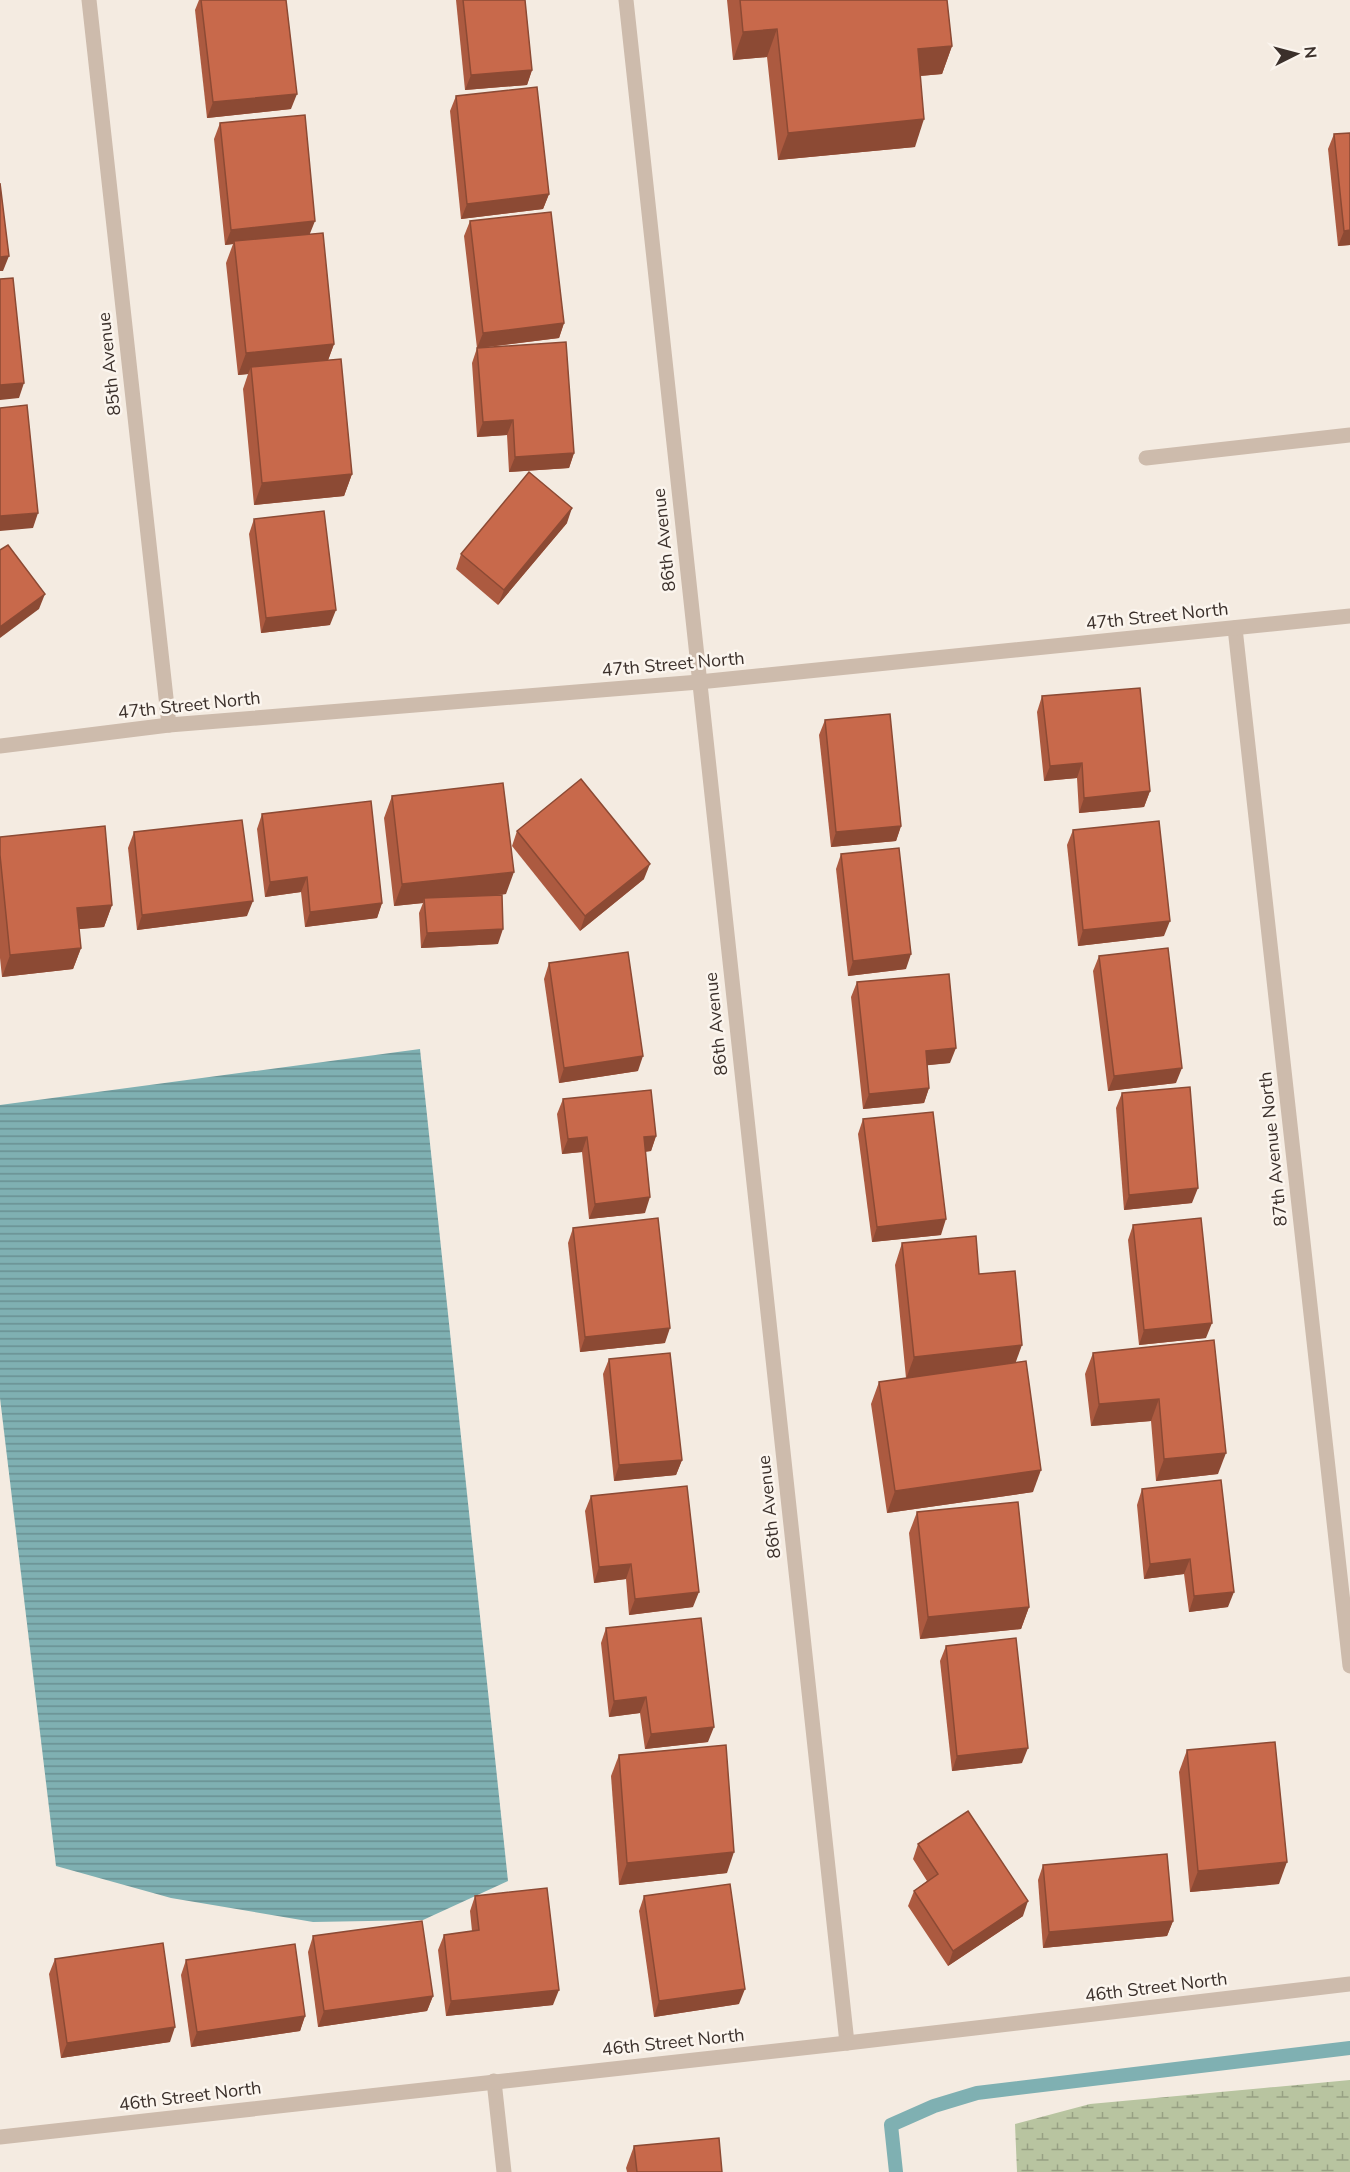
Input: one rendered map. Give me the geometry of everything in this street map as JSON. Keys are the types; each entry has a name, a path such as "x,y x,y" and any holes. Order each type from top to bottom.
{"street":[{"name":"85th Avenue","path":"89,0 169,725"},
{"name":"86th Avenue","path":"626,0 847,2043"},
{"path":"1146,458 1350,435"},
{"name":"47th Street North","path":"0,746 169,725 699,682 1350,616"},
{"name":"87th Avenue North","path":"1236,628 1350,1666"},
{"name":"46th Street North","path":"0,2137 847,2043 1350,1984"},
{"path":"494,2081 504,2172"}],"green space":[{"path":"1350,2080 1350,2172 1017,2172 1015,2124 1090,2104"}],"water":[{"path":"420,1049 508,1881 423,1920 313,1922 171,1898 56,1866 0,1398 0,1105"}],"building":[{"path":"201,0 286,0 297,94 213,102"},
{"path":"463,0 525,0 532,70 471,75"},
{"path":"740,0 947,0 952,46 918,49 924,119 788,133 777,29 743,32"},
{"path":"537,87 549,194 467,204 456,96"},
{"path":"305,115 315,221 231,230 220,123"},
{"path":"1350,133 1350,230 1344,231 1334,134"},
{"path":"0,183 9,256 0,257"},
{"path":"551,212 564,323 483,333 470,221"},
{"path":"323,233 334,344 246,353 234,241"},
{"path":"13,278 24,383 0,385 0,279"},
{"path":"566,342 574,453 515,457 513,420 483,422 477,348"},
{"path":"341,359 352,474 262,483 251,367"},
{"path":"27,405 38,513 0,516 0,408"},
{"path":"529,472 572,508 504,590 461,554"},
{"path":"324,511 336,610 266,618 254,519"},
{"path":"8,545 45,594 0,627 0,550"},
{"path":"1140,688 1150,791 1084,798 1082,763 1050,766 1042,696"},
{"path":"890,714 901,826 836,832 825,720"},
{"path":"581,779 650,864 585,916 517,831"},
{"path":"503,783 514,872 402,884 392,796"},
{"path":"371,801 382,903 310,912 307,877 270,882 262,814"},
{"path":"242,820 253,901 142,915 134,832"},
{"path":"1159,821 1170,921 1083,930 1073,830"},
{"path":"105,826 112,905 77,908 81,948 10,955 0,837"},
{"path":"899,848 911,954 853,961 841,854"},
{"path":"502,895 503,929 427,933 424,898"},
{"path":"1168,948 1182,1068 1114,1076 1099,956"},
{"path":"628,952 643,1056 564,1068 549,963"},
{"path":"949,974 956,1048 926,1051 929,1088 869,1094 857,982"},
{"path":"1190,1087 1198,1188 1129,1195 1122,1093"},
{"path":"651,1090 656,1136 644,1137 650,1197 595,1204 587,1137 568,1139 563,1099"},
{"path":"933,1112 946,1219 877,1227 863,1119"},
{"path":"658,1218 670,1328 585,1337 573,1228"},
{"path":"1201,1218 1212,1323 1144,1330 1133,1225"},
{"path":"976,1236 979,1274 1015,1271 1022,1345 914,1357 902,1243"},
{"path":"1214,1340 1226,1453 1164,1459 1159,1399 1099,1404 1093,1353"},
{"path":"670,1353 682,1460 619,1465 609,1359"},
{"path":"1026,1361 1041,1470 895,1491 879,1382"},
{"path":"1221,1480 1234,1592 1194,1596 1190,1559 1150,1564 1142,1489"},
{"path":"687,1486 699,1592 635,1599 631,1564 599,1567 591,1496"},
{"path":"1018,1502 1029,1607 928,1617 917,1512"},
{"path":"701,1618 714,1727 651,1734 646,1697 614,1701 606,1628"},
{"path":"1016,1638 1028,1748 957,1756 946,1646"},
{"path":"1275,1742 1287,1862 1198,1871 1187,1750"},
{"path":"726,1745 734,1852 627,1863 619,1755"},
{"path":"968,1811 1028,1901 953,1951 914,1891 938,1874 918,1844"},
{"path":"1167,1854 1173,1921 1049,1932 1043,1865"},
{"path":"730,1884 745,1989 659,2001 644,1896"},
{"path":"547,1888 559,1990 451,2001 444,1935 479,1930 475,1896"},
{"path":"422,1921 433,1996 324,2011 313,1936"},
{"path":"163,1943 175,2027 67,2043 55,1959"},
{"path":"295,1944 305,2016 197,2032 186,1960"},
{"path":"719,2138 722,2172 637,2172 634,2146"}],"waterway":[{"path":"896,2172 891,2125 934,2106 977,2093 1350,2048"}]}
